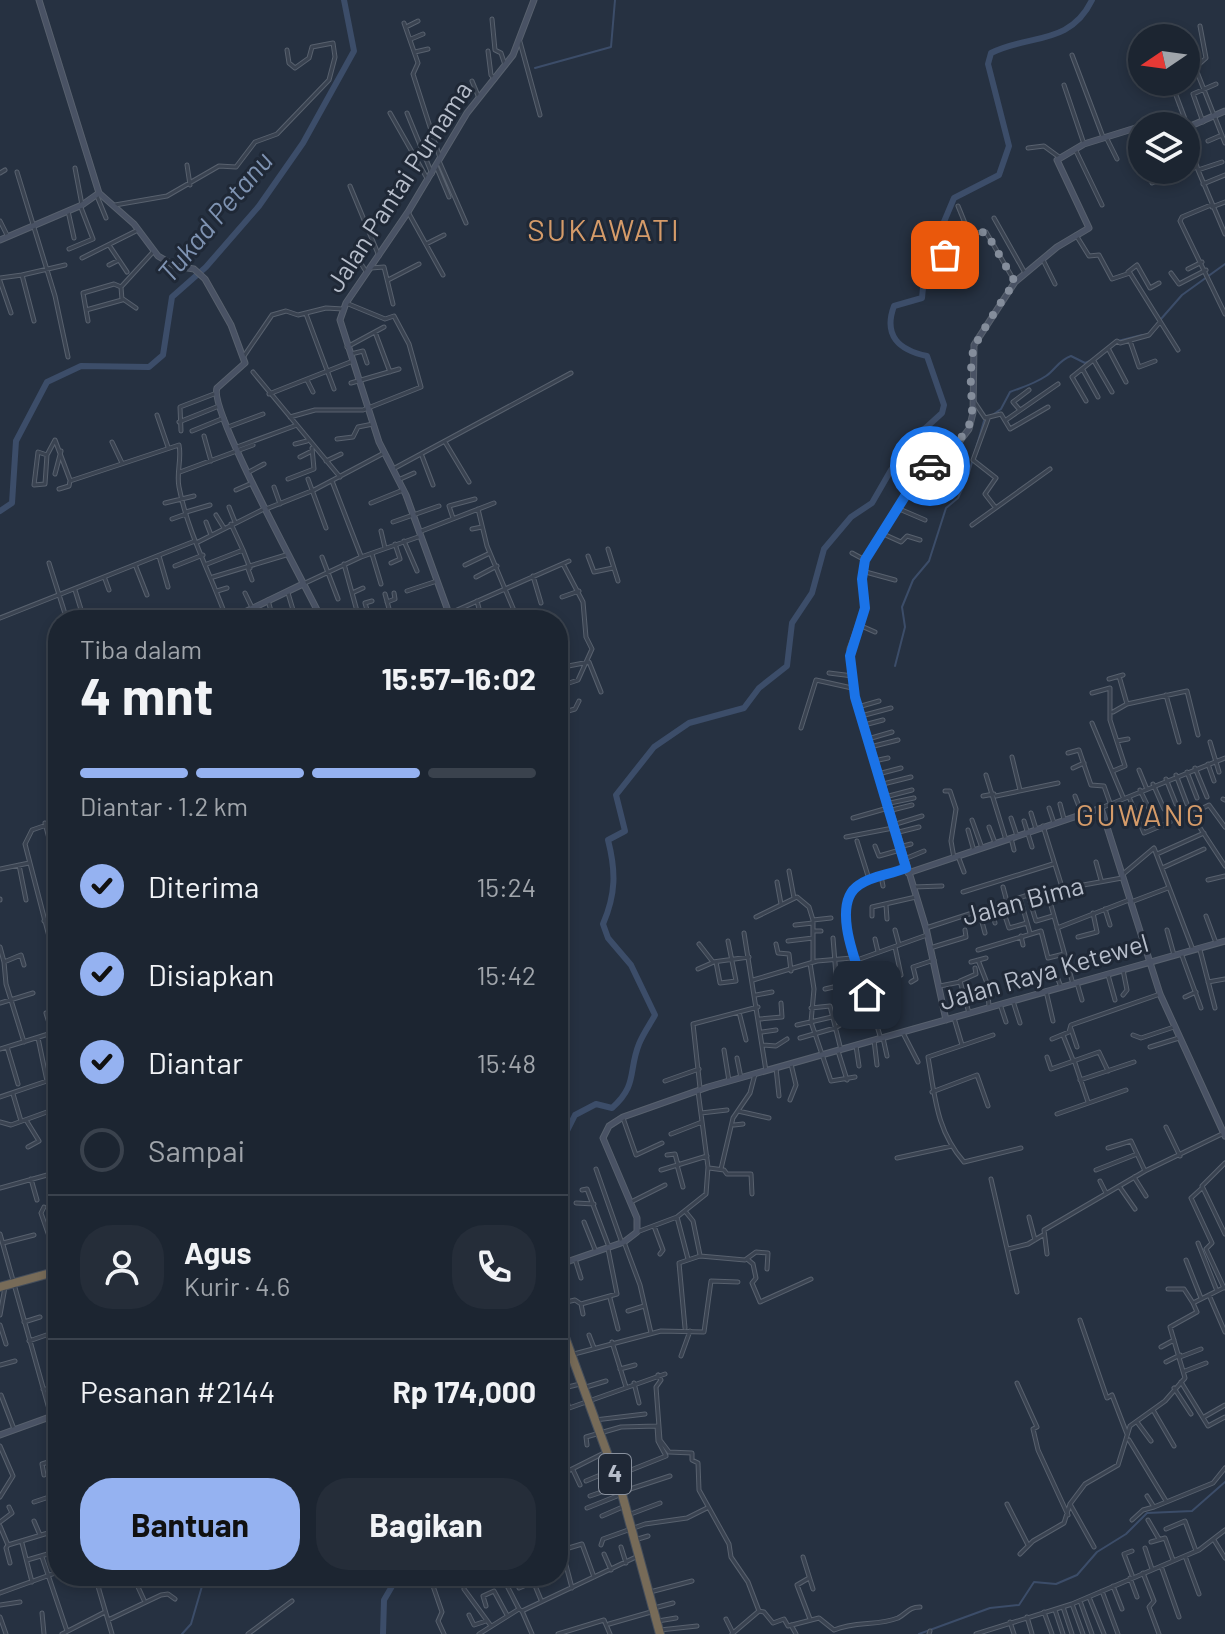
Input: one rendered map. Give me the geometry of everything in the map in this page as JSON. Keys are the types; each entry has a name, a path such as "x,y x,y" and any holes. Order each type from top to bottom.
{"highway":[{"path":"6,1285 48,1274"},
{"name":"4","path":"568,1348 621,1490 659,1628"}],"street":[{"path":"39,0 106,218"},
{"name":"Jalan Pantai Purnama","path":"447,610 403,490 373,424 362,382 340,325 346,303 408,212 479,98 520,41 534,0"},
{"path":"492,19 495,50 502,55 505,65"},
{"path":"418,21 405,25 418,63 413,72 449,197"},
{"path":"1200,26 1206,58 1200,63"},
{"path":"411,39 423,34"},
{"path":"520,41 540,115"},
{"path":"115,205 145,202 190,185 219,166 228,164 236,167 255,142 277,134 329,80 335,57 333,43 312,47 309,58 297,68 289,63 287,50"},
{"path":"415,52 428,49"},
{"path":"488,51 491,75 495,79"},
{"path":"1072,55 1117,159"},
{"path":"1200,78 1225,143"},
{"path":"472,81 479,98"},
{"path":"1203,122 1193,95 1216,84"},
{"path":"1064,85 1084,144"},
{"path":"1200,123 1225,111"},
{"path":"390,113 428,180"},
{"path":"407,113 432,174"},
{"path":"962,1045 945,1007 926,928 899,849 853,688 850,649 866,605 862,571 865,560 919,474 961,441 971,424 973,348 1015,282 1089,225 1057,164 1059,157 1074,148 1128,129"},
{"path":"1208,141 1222,135"},
{"path":"1028,148 1044,146 1059,157"},
{"path":"1074,148 1102,205"},
{"path":"438,161 466,223"},
{"path":"1200,167 1222,162"},
{"path":"187,165 190,185"},
{"path":"69,249 93,240 81,205 75,168"},
{"path":"17,172 55,296 68,357"},
{"path":"1203,184 1225,175"},
{"path":"1200,176 1225,234"},
{"path":"350,186 379,256"},
{"path":"98,194 115,205 153,252 175,266 194,269 205,279 243,357 245,363 238,372 214,394 180,407 181,431"},
{"path":"0,240 81,205 98,194"},
{"path":"1225,202 1180,220 1225,314"},
{"path":"958,206 969,233"},
{"path":"68,211 74,238"},
{"path":"408,212 443,275"},
{"path":"994,218 1025,273"},
{"path":"0,221 8,237"},
{"path":"82,258 138,230"},
{"path":"945,255 951,235 988,233 1015,282"},
{"path":"426,244 444,235"},
{"path":"1076,235 1089,256 1099,255 1112,279 1137,265 1150,288 1159,283"},
{"path":"109,245 127,272"},
{"path":"121,287 153,252"},
{"path":"358,259 368,270 384,267 393,304"},
{"path":"1043,260 1055,284"},
{"path":"109,265 117,261"},
{"path":"1188,269 1202,262"},
{"path":"388,280 419,264"},
{"path":"11,313 0,279 65,265"},
{"path":"1128,272 1178,350"},
{"path":"1171,273 1179,284 1207,273"},
{"path":"22,275 34,321"},
{"path":"88,321 83,292 114,284 121,287"},
{"path":"121,287 123,299 136,308"},
{"path":"86,310 123,299"},
{"path":"290,417 315,410 369,408 420,388 421,380 409,344 394,316 386,319 346,303"},
{"path":"243,357 270,316 286,311 306,314 326,308 343,309"},
{"path":"306,314 334,389"},
{"path":"1086,401 1072,377 1117,341 1149,335 1160,322"},
{"path":"347,347 384,327"},
{"path":"375,332 390,372"},
{"path":"1131,340 1139,367 1155,361"},
{"path":"1108,349 1126,382"},
{"path":"269,394 328,372 363,351 367,363"},
{"path":"1094,360 1112,392"},
{"path":"351,383 399,369"},
{"path":"1083,370 1098,397"},
{"path":"253,372 297,425 312,450 315,466 307,476 288,479"},
{"path":"393,469 571,373"},
{"path":"307,380 313,392"},
{"path":"1006,420 1058,384"},
{"path":"1019,409 1013,402 1029,390"},
{"path":"214,394 236,450 317,610"},
{"path":"973,400 988,419"},
{"path":"179,422 219,406"},
{"path":"995,507 985,494 996,479 973,460 988,419 1000,414 1011,429 1048,407"},
{"path":"228,427 263,414"},
{"path":"157,415 168,447"},
{"path":"192,431 224,418"},
{"path":"337,439 353,437 358,427 373,424"},
{"path":"180,472 297,425"},
{"path":"204,436 211,461"},
{"path":"47,455 38,452 35,485 45,484 47,455 55,440 70,481 70,486 59,489"},
{"path":"295,444 307,441"},
{"path":"112,442 122,463"},
{"path":"445,442 469,482"},
{"path":"236,450 253,445"},
{"path":"70,481 168,447 180,446 181,499 224,610"},
{"path":"312,450 340,477"},
{"path":"300,457 312,450"},
{"path":"55,474 61,451"},
{"path":"0,618 196,542 266,508 314,490 384,453"},
{"path":"326,461 341,454"},
{"path":"422,456 433,485"},
{"path":"247,473 264,464"},
{"path":"972,525 1050,469"},
{"path":"398,480 414,473"},
{"path":"307,476 326,528"},
{"path":"332,481 361,557"},
{"path":"236,490 252,483"},
{"path":"274,487 280,504"},
{"path":"371,503 403,490"},
{"path":"165,503 194,496"},
{"path":"453,518 449,506 475,499"},
{"path":"248,610 344,564 494,503"},
{"path":"172,519 210,505"},
{"path":"393,522 439,506"},
{"path":"229,507 252,580"},
{"path":"897,508 925,520"},
{"path":"478,509 491,553 514,610"},
{"path":"216,515 222,530"},
{"path":"458,516 462,524"},
{"path":"206,522 211,535"},
{"path":"472,529 482,527"},
{"path":"381,531 385,548"},
{"path":"881,533 901,542 907,536 920,540"},
{"path":"404,541 417,571"},
{"path":"391,563 400,559 395,544"},
{"path":"608,549 618,581"},
{"path":"207,564 243,550"},
{"path":"465,565 491,553"},
{"path":"852,553 865,560"},
{"path":"212,577 249,569 290,554"},
{"path":"372,554 381,584"},
{"path":"175,566 203,555"},
{"path":"159,556 168,587"},
{"path":"588,556 594,572 613,568"},
{"path":"322,557 338,599"},
{"path":"454,610 569,561"},
{"path":"49,563 64,610"},
{"path":"344,564 356,610"},
{"path":"563,564 579,591 586,637 592,649 589,662 578,680 569,683"},
{"path":"476,577 497,566"},
{"path":"136,567 147,595"},
{"path":"862,571 895,580"},
{"path":"533,576 541,603"},
{"path":"104,578 109,590"},
{"path":"407,591 437,581"},
{"path":"217,591 227,588"},
{"path":"352,593 363,588"},
{"path":"75,590 81,610"},
{"path":"287,591 293,610"},
{"path":"562,597 579,591"},
{"path":"245,593 252,608"},
{"path":"387,602 395,599 394,593"},
{"path":"385,594 388,610"},
{"path":"268,600 271,610"},
{"path":"476,600 479,610"},
{"path":"367,610 365,603 372,601"},
{"path":"859,625 875,632"},
{"path":"568,666 589,662"},
{"path":"589,662 601,692"},
{"path":"829,673 853,676"},
{"path":"1109,679 1121,676 1127,704"},
{"path":"801,728 816,680 853,688"},
{"path":"1092,693 1110,688 1113,712 1110,720 1125,766 1113,771"},
{"path":"1113,712 1127,704 1187,691 1198,735"},
{"path":"1166,695 1179,742"},
{"path":"568,711 575,709 579,701"},
{"path":"858,707 879,701"},
{"path":"861,716 891,708"},
{"path":"864,725 883,720"},
{"path":"1092,723 1104,759 1144,833 1170,822"},
{"path":"868,739 892,732"},
{"path":"1117,741 1128,739"},
{"path":"870,747 898,740"},
{"path":"1210,742 1219,772"},
{"path":"1068,753 1079,750 1092,787 1104,786 1110,803"},
{"path":"1012,757 1020,790"},
{"path":"874,761 888,758"},
{"path":"887,1056 854,959 847,901 854,888 869,879 915,871 982,848 997,846 1011,838 1101,808 1153,784 1225,758"},
{"path":"1073,768 1084,763"},
{"path":"1208,764 1214,781"},
{"path":"878,774 901,768"},
{"path":"1195,768 1207,797"},
{"path":"1139,770 1146,787"},
{"path":"1186,771 1197,798"},
{"path":"986,775 1014,850"},
{"path":"1176,775 1187,804"},
{"path":"881,784 911,777"},
{"path":"1166,779 1176,804"},
{"path":"983,796 1058,783"},
{"path":"1153,784 1164,809"},
{"path":"887,805 912,790"},
{"path":"1140,790 1152,815"},
{"path":"945,791 950,791 956,809 951,841 964,872"},
{"path":"1075,796 1082,814"},
{"path":"853,818 914,798"},
{"path":"1060,804 1064,819"},
{"path":"887,805 912,805"},
{"path":"1225,827 1209,805 1191,814 1225,866"},
{"path":"1049,808 1054,823"},
{"path":"1047,1254 1044,1230 1145,1171 1224,1135 1222,1124 1160,994 1101,808"},
{"path":"1031,813 1036,829"},
{"path":"894,829 922,816"},
{"path":"1011,818 1011,838"},
{"path":"972,820 982,848"},
{"path":"1024,821 1032,847"},
{"path":"45,823 48,834"},
{"path":"48,823 26,836 29,863 48,935"},
{"path":"1043,826 1062,887"},
{"path":"846,837 919,827"},
{"path":"989,827 997,846"},
{"path":"968,830 974,851"},
{"path":"1157,854 1204,833"},
{"path":"857,841 869,879"},
{"path":"875,846 879,856 911,844"},
{"path":"1121,877 1154,848 1168,888 1196,949 1215,1008"},
{"path":"1162,868 1204,849"},
{"path":"903,860 924,851"},
{"path":"1096,862 1101,880"},
{"path":"0,869 29,863"},
{"path":"963,892 1053,864"},
{"path":"19,865 26,900"},
{"path":"789,871 794,898 808,906 813,922 811,1022 832,1083 855,1077"},
{"path":"881,876 883,886"},
{"path":"1208,880 1225,876"},
{"name":"Jalan Bima","path":"926,928 1028,895 1121,877"},
{"path":"777,882 781,904"},
{"path":"913,887 942,886"},
{"path":"1003,887 1007,902"},
{"path":"1057,928 1168,888"},
{"path":"1046,891 1064,954 1082,1000"},
{"path":"1028,895 1036,921 1054,916"},
{"path":"872,916 872,908 916,897"},
{"path":"756,917 794,898"},
{"path":"1020,898 1031,934"},
{"path":"897,902 898,909"},
{"path":"1001,904 1009,928 1027,923"},
{"path":"886,905 887,919"},
{"path":"991,907 995,923"},
{"path":"1105,909 1110,925"},
{"path":"979,911 985,933"},
{"path":"1078,937 1097,932 1093,913"},
{"path":"1206,916 1216,943"},
{"path":"795,925 831,918"},
{"path":"44,921 48,919"},
{"path":"895,930 901,975"},
{"path":"930,948 966,937 965,930"},
{"path":"1167,930 1201,1008"},
{"path":"813,931 821,931"},
{"path":"978,950 1041,931 1048,959 1064,954"},
{"path":"744,933 766,1071"},
{"path":"753,980 791,971 812,962 854,959 927,935"},
{"path":"1021,936 1023,945"},
{"path":"833,938 837,987"},
{"path":"875,939 878,952"},
{"path":"788,941 813,940 819,943"},
{"path":"699,944 715,962 720,983 734,982 728,941"},
{"name":"Jalan Raya Ketewel","path":"623,1117 729,1081 1225,941"},
{"path":"776,944 778,953 789,954 791,971"},
{"path":"0,947 6,984 24,1042"},
{"path":"4,962 21,955 24,965"},
{"path":"698,969 732,958 749,957"},
{"path":"971,962 986,958"},
{"path":"911,982 916,979 913,967 934,960"},
{"path":"978,960 987,983 989,1007"},
{"path":"940,986 975,975 975,968"},
{"path":"1054,969 1061,987"},
{"path":"1123,970 1127,990 1123,995"},
{"path":"1108,975 1115,1000"},
{"path":"867,994 885,986 884,978"},
{"path":"1208,982 1225,979"},
{"path":"825,989 863,980"},
{"path":"960,982 969,1013"},
{"path":"0,986 6,984"},
{"path":"1046,991 1053,1021"},
{"path":"756,995 772,992"},
{"path":"1185,997 1196,992"},
{"path":"0,1003 33,993"},
{"path":"1070,1026 1160,994"},
{"path":"1013,1001 1020,1023"},
{"path":"760,1019 782,1017 781,1003"},
{"path":"1000,1004 1006,1022"},
{"path":"811,1008 829,1006 847,1080"},
{"path":"568,1261 609,1248 637,1232 677,1217 706,1194 708,1168 693,1024 758,1007"},
{"path":"800,1038 835,1028 871,1007"},
{"path":"739,1012 746,1040"},
{"path":"46,1013 48,1020"},
{"path":"797,1025 832,1017"},
{"path":"1052,1039 1069,1032 1070,1026"},
{"path":"1070,1026 1077,1047"},
{"path":"1133,1035 1141,1038 1174,1027"},
{"path":"762,1032 776,1030"},
{"path":"903,1033 918,1062"},
{"path":"0,1049 48,1034"},
{"path":"993,1035 928,1057 935,1111 952,1146 966,1162 1021,1148"},
{"path":"1063,1035 1089,1103"},
{"path":"0,1097 47,1081 38,1038"},
{"path":"1150,1047 1179,1038"},
{"path":"763,1045 776,1046 787,1039"},
{"path":"877,1065 879,1039"},
{"path":"856,1046 859,1066"},
{"path":"7,1047 18,1084"},
{"path":"724,1050 729,1081"},
{"path":"1047,1057 1050,1069 1099,1051 1108,1071"},
{"path":"737,1058 741,1078"},
{"path":"1080,1080 1134,1062"},
{"path":"790,1100 796,1085 791,1064"},
{"path":"776,1068 779,1096"},
{"path":"665,1081 699,1069"},
{"path":"721,1169 738,1111 751,1091 755,1074"},
{"path":"932,1092 977,1075 988,1106"},
{"path":"1057,1114 1126,1090"},
{"path":"13,1094 21,1122"},
{"path":"701,1113 727,1110"},
{"path":"738,1111 769,1118"},
{"path":"0,1122 5,1121 10,1126 48,1112"},
{"path":"637,1232 637,1218 603,1138 609,1126 623,1117 636,1155 662,1143"},
{"path":"26,1120 39,1141 28,1147"},
{"path":"671,1134 702,1122"},
{"path":"734,1125 743,1124"},
{"path":"1166,1127 1180,1156"},
{"path":"1108,1148 1129,1140 1145,1171"},
{"path":"897,1158 952,1146"},
{"path":"667,1155 675,1154 683,1187"},
{"path":"1096,1170 1137,1154"},
{"path":"661,1170 707,1156"},
{"path":"1193,1303 1224,1287 1206,1249 1212,1242 1191,1198 1225,1163"},
{"path":"708,1168 721,1169 727,1174 751,1174 752,1194"},
{"path":"596,1169 645,1306 651,1333"},
{"path":"0,1188 48,1175"},
{"path":"1134,1177 1146,1196"},
{"path":"31,1179 37,1200"},
{"path":"991,1179 1017,1292"},
{"path":"1100,1181 1106,1193"},
{"path":"631,1202 665,1185"},
{"path":"1119,1186 1135,1209"},
{"path":"1202,1188 1225,1234"},
{"path":"581,1304 610,1298 617,1293 609,1248 594,1204 587,1189 582,1190"},
{"path":"576,1203 594,1204"},
{"path":"44,1207 41,1213 48,1233"},
{"path":"685,1211 693,1221 700,1256"},
{"path":"677,1217 688,1259"},
{"path":"1029,1217 1035,1240"},
{"path":"584,1222 596,1252"},
{"path":"654,1226 663,1250 660,1254"},
{"path":"0,1234 6,1285 0,1315"},
{"path":"2,1243 34,1235"},
{"path":"1008,1249 1043,1235"},
{"path":"1198,1243 1217,1291"},
{"path":"681,1356 688,1330 678,1265 700,1256 747,1259 756,1252 767,1253 767,1269"},
{"path":"575,1259 581,1278"},
{"path":"747,1259 754,1267 756,1278 752,1283 760,1302 811,1279"},
{"path":"1186,1260 1201,1298"},
{"path":"570,1353 651,1333 704,1331 711,1281 738,1282"},
{"path":"6,1285 24,1322 48,1408"},
{"path":"1020,1554 1028,1545 1061,1526 1070,1504 1090,1479 1116,1466 1130,1426 1153,1410 1181,1382 1185,1371 1170,1327 1197,1312 1183,1289 1168,1289"},
{"path":"1209,1295 1225,1332"},
{"path":"610,1298 618,1329"},
{"path":"683,1299 690,1299"},
{"path":"568,1302 575,1300 581,1304 583,1314"},
{"path":"628,1311 645,1306"},
{"path":"24,1322 40,1317"},
{"path":"1080,1320 1107,1398 1112,1395 1128,1438 1166,1501"},
{"path":"0,1325 6,1344"},
{"path":"29,1341 48,1334"},
{"path":"589,1335 594,1348"},
{"path":"1161,1347 1174,1340"},
{"path":"612,1342 626,1387"},
{"path":"1166,1362 1201,1349"},
{"path":"0,1365 15,1361"},
{"path":"1185,1371 1206,1363"},
{"path":"620,1369 635,1365"},
{"path":"568,1405 569,1408 665,1374"},
{"path":"658,1375 661,1380 656,1387 660,1440 669,1452 693,1454 692,1460 698,1463 699,1490 730,1545 731,1556 748,1582 759,1611"},
{"path":"568,1387 606,1381"},
{"path":"1181,1382 1209,1426 1225,1417"},
{"path":"634,1383 639,1403"},
{"path":"1017,1383 1037,1427 1033,1429 1038,1450 1068,1515"},
{"path":"1174,1388 1191,1414"},
{"path":"43,1389 48,1389"},
{"path":"1,1395 14,1429"},
{"path":"1204,1417 1225,1405"},
{"path":"1153,1410 1174,1446"},
{"path":"595,1420 645,1414"},
{"path":"0,1435 48,1417"},
{"path":"1137,1422 1151,1441"},
{"path":"586,1481 667,1455 655,1426 621,1427 600,1432 585,1437 587,1445"},
{"path":"0,1446 13,1476 0,1497"},
{"path":"568,1471 607,1452"},
{"path":"44,1475 43,1463 48,1462"},
{"path":"1132,1520 1141,1511 1212,1484 1225,1468"},
{"path":"572,1469 580,1485"},
{"path":"590,1496 670,1476"},
{"path":"587,1508 621,1490"},
{"path":"1147,1496 1154,1507"},
{"path":"34,1502 48,1497"},
{"path":"602,1516 660,1503"},
{"path":"1007,1504 1028,1545"},
{"path":"1070,1504 1094,1547"},
{"path":"9,1507 12,1513 0,1524 8,1545 10,1563"},
{"path":"601,1545 603,1539 631,1527 689,1517 707,1508"},
{"path":"1148,1520 1159,1539"},
{"path":"34,1521 40,1535"},
{"path":"1166,1529 1185,1521 1196,1551"},
{"path":"977,1634 1080,1601 1196,1551 1225,1532"},
{"path":"8,1545 48,1533"},
{"path":"635,1540 648,1536"},
{"path":"1151,1542 1166,1539 1173,1560"},
{"path":"1214,1540 1225,1558"},
{"path":"21,1542 32,1582"},
{"path":"568,1549 582,1544 594,1578"},
{"path":"621,1547 626,1563"},
{"path":"1145,1548 1152,1569"},
{"path":"1132,1551 1124,1554 1137,1597"},
{"path":"604,1554 611,1570"},
{"path":"27,1560 48,1555"},
{"path":"479,1634 507,1615 639,1555"},
{"path":"1185,1556 1199,1594"},
{"path":"0,1593 48,1576 42,1557"},
{"path":"803,1557 813,1589"},
{"path":"1161,1566 1179,1617"},
{"path":"1143,1573 1154,1601 1149,1607 1159,1634"},
{"path":"568,1576 572,1588"},
{"path":"809,1578 797,1585 810,1619"},
{"path":"650,1592 692,1581"},
{"path":"51,1586 67,1631"},
{"path":"101,1586 98,1587 112,1634"},
{"path":"137,1586 144,1600"},
{"path":"433,1586 442,1612 438,1621 444,1634"},
{"path":"508,1586 532,1634"},
{"path":"519,1588 524,1586"},
{"path":"533,1586 541,1601"},
{"path":"1113,1586 1122,1609"},
{"path":"464,1589 491,1626"},
{"path":"486,1606 483,1596 494,1591 507,1615"},
{"path":"1102,1591 1118,1634"},
{"path":"108,1620 144,1600 167,1593 175,1599"},
{"path":"1089,1597 1104,1634"},
{"path":"248,1634 292,1601"},
{"path":"1080,1601 1092,1634"},
{"path":"0,1605 20,1602"},
{"path":"607,1624 673,1603"},
{"path":"1072,1604 1083,1634"},
{"path":"759,1611 764,1612 773,1623 784,1619 788,1626 819,1618 834,1630 848,1624 898,1618 909,1608 920,1607"},
{"path":"1063,1607 1072,1634"},
{"path":"1055,1610 1063,1634"},
{"path":"726,1619 733,1633 759,1611"},
{"path":"62,1634 105,1612"},
{"path":"1044,1612 1052,1634"},
{"path":"42,1613 44,1634"},
{"path":"469,1615 474,1625 486,1621"},
{"path":"0,1617 6,1634"},
{"path":"1027,1617 1032,1634"},
{"path":"659,1628 676,1618"},
{"path":"558,1634 603,1620 610,1634"},
{"path":"1010,1622 1014,1634"},
{"path":"791,1625 796,1634"},
{"path":"659,1628 697,1626"}],"waterway":[{"name":"Tukad Petanu","path":"0,511 12,503 16,441 47,382 81,366 149,367 163,355 172,297 206,267 259,206 303,143 354,51 344,0"},
{"path":"535,68 611,47 615,0"},
{"path":"568,1129 575,1115 596,1104 612,1108 620,1100 629,1085 639,1044 655,1015 631,965 608,938 603,924 613,882 608,840 625,831 616,795 654,747 689,723 744,708 759,688 787,666 792,623 812,593 824,549 851,517 872,503 891,470 919,434 942,413 944,405 927,356 908,350 892,333 894,306 922,298 925,267 954,198 999,175 1009,146 988,64 991,53 1060,32 1083,15 1092,0"},
{"path":"1161,319 1182,295 1225,264"},
{"path":"1114,342 1142,335"},
{"path":"895,666 905,627 902,607 913,580 929,561 946,508 958,498 968,476 984,421 1001,409 1010,392 1042,379 1067,358 1071,356 1085,363 1090,361"},
{"path":"919,1634 990,1608 1019,1605 1034,1582 1056,1584 1077,1575 1097,1552 1126,1534 1147,1513 1192,1511 1225,1482"},
{"path":"182,1634 191,1624 202,1586"},
{"path":"383,1634 384,1600 392,1586"}],"way so far":[{"path":"930,466 956,446 969,429 973,413 973,348 1015,282 986,232 951,235 945,255"}],"district":[{"name":"SUKAWATI","path":"604,231"},
{"name":"GUWANG","path":"1141,816"}],"route":[{"path":"867,995 857,960 852,958 851,953 846,910 849,894 869,879 906,868 855,697 850,649 865,608 862,571 865,560 919,474 930,466"}]}
